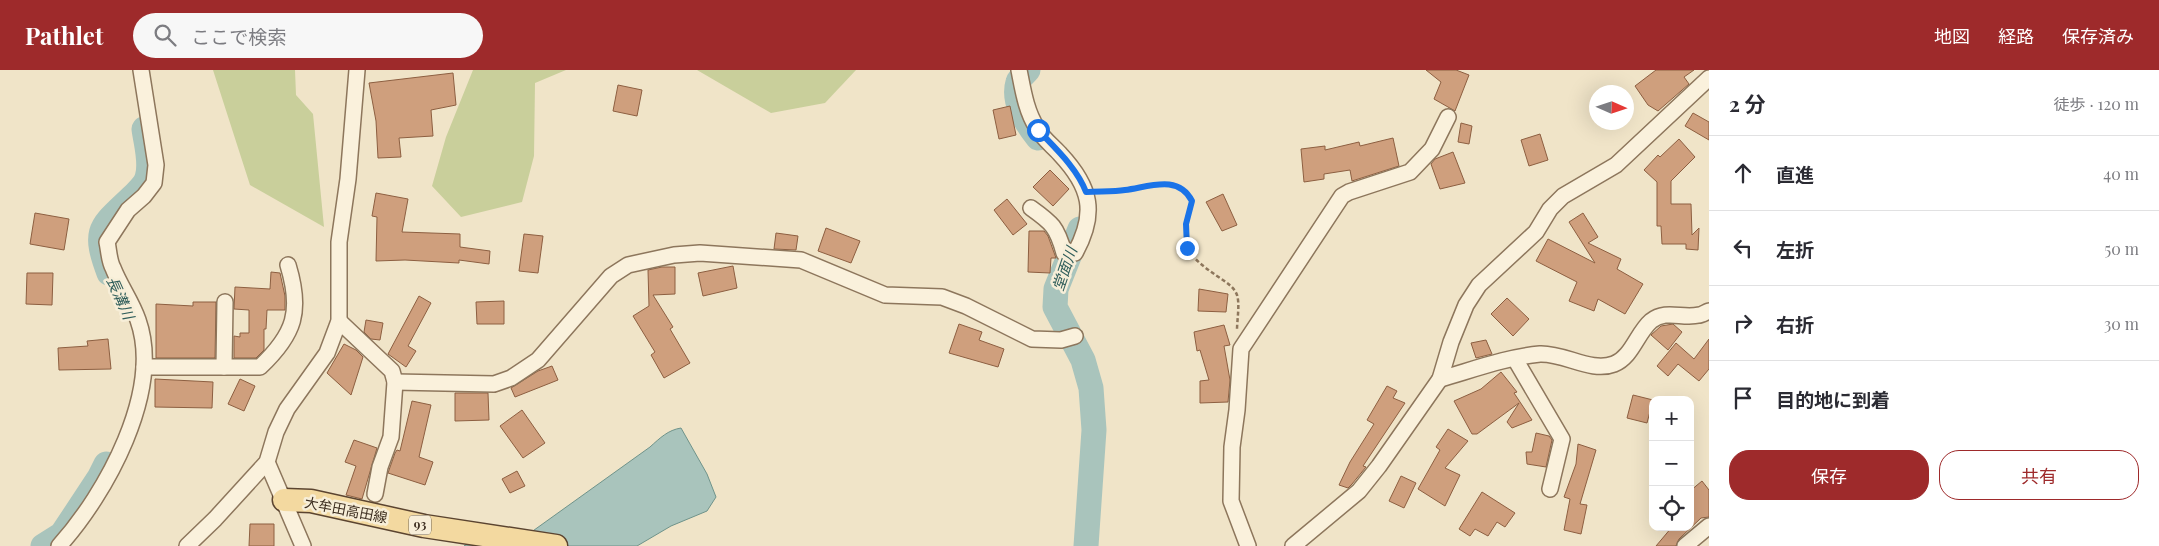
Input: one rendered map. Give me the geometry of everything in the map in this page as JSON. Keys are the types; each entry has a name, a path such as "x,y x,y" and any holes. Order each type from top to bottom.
{"main road":[{"name":"大牟田高田線","path":"284,500 325,504 424,526 556,546"}],"street":[{"path":"59,546 75,528 110,473 129,431 142,391 144,367 138,320 112,267 107,242 128,210 144,196 154,182 156,165 141,70"},
{"path":"187,546 215,519 267,462 276,432 287,409 327,353 339,321 339,242 348,178 357,70"},
{"path":"1019,70 1030,114 1038,130 1062,156 1083,184 1086,192 1089,218 1075,253 1064,253 1060,238 1051,222 1031,208"},
{"path":"1293,546 1359,491 1379,466 1440,379 1451,342 1466,305 1479,285 1536,232 1550,209 1563,196 1616,165 1709,78"},
{"path":"1248,546 1231,501 1232,447 1237,410 1241,349 1342,196 1410,172 1432,149 1448,117"},
{"path":"395,382 494,384 511,378 538,360 611,276 617,272 628,265 674,255 700,253 801,260 885,295 942,297 966,306 1032,340 1061,340 1074,336"},
{"path":"144,367 260,367 274,354 285,337 296,310 296,289 288,265"},
{"path":"224,367 225,302"},
{"path":"1440,379 1539,354 1555,354 1600,367 1615,364 1627,354 1650,322 1661,315 1699,315 1709,310"},
{"path":"339,321 392,372 395,382 391,437 380,467 375,494"},
{"path":"1515,359 1562,439 1550,490"},
{"path":"267,462 303,546"},
{"path":"1693,544 1709,526"}],"path":[{"path":"1086,192 1125,190 1159,184 1177,186 1188,193 1192,201 1186,224 1187,248 1200,264 1231,286 1237,295 1236,342 1241,349"}],"green space":[{"path":"213,70 295,70 296,95 313,114 324,227 250,185"},
{"path":"473,70 566,70 535,83 534,156 522,202 461,217 432,186 446,137"},
{"path":"697,70 856,70 825,103 771,113"}],"water":[{"path":"681,428 707,474 716,497 707,511 671,526 637,546 464,546 479,537 523,538 664,435"}],"building":[{"path":"1426,70 1456,70 1469,75 1455,111 1434,99 1441,82"},
{"path":"1656,70 1694,70 1684,77 1689,84 1658,111 1648,105 1635,86"},
{"path":"453,73 456,105 431,110 433,136 399,138 401,157 378,158 376,121 369,83"},
{"path":"618,85 642,90 637,116 613,111"},
{"path":"1010,106 1016,135 999,139 993,110"},
{"path":"1693,113 1709,122 1709,140 1685,126"},
{"path":"1461,123 1472,126 1469,144 1458,142"},
{"path":"1540,134 1548,160 1529,166 1521,140"},
{"path":"1393,138 1399,166 1352,181 1350,170 1324,174 1324,179 1304,182 1301,149 1325,146 1325,150 1359,142 1360,146"},
{"path":"1679,139 1695,157 1671,181 1671,204 1691,204 1692,235 1699,228 1698,250 1686,249 1686,244 1662,244 1661,226 1657,226 1657,182 1644,170 1658,155 1660,157"},
{"path":"1453,152 1465,183 1440,189 1431,164 1435,159"},
{"path":"1050,170 1069,189 1053,206 1033,187"},
{"path":"376,193 408,199 402,232 460,234 460,247 490,251 489,264 459,260 459,263 405,260 376,261 377,217 372,216"},
{"path":"1223,194 1237,225 1222,231 1206,202"},
{"path":"1007,199 1027,224 1013,235 994,210"},
{"path":"35,213 69,219 64,250 30,244"},
{"path":"1583,213 1598,237 1588,243 1621,259 1617,269 1643,284 1625,314 1598,299 1594,311 1569,301 1577,282 1536,261 1548,239 1595,263 1569,222"},
{"path":"826,228 860,241 851,263 818,251"},
{"path":"1029,231 1044,231 1048,236 1056,258 1051,258 1050,273 1028,272"},
{"path":"776,233 798,236 796,250 774,249"},
{"path":"524,234 543,236 538,273 519,271"},
{"path":"733,266 737,288 703,296 698,273"},
{"path":"675,267 675,294 653,295 673,327 670,329 690,363 664,378 651,355 655,352 633,316 649,306 648,270"},
{"path":"271,272 280,273 285,296 285,310 267,310 266,329 264,329 264,350 256,358 234,358 234,336 240,337 240,333 249,333 249,310 234,309 235,287 270,289"},
{"path":"27,273 53,273 52,305 26,304"},
{"path":"1199,289 1228,294 1226,312 1198,311"},
{"path":"419,296 431,303 408,346 416,351 406,367 388,354"},
{"path":"1507,298 1529,319 1513,336 1491,314"},
{"path":"504,301 504,324 477,324 476,302"},
{"path":"193,302 216,302 215,358 156,358 156,304 193,306"},
{"path":"366,320 383,323 380,340 371,339 364,332"},
{"path":"959,324 982,332 979,340 1004,349 998,367 949,353"},
{"path":"1673,324 1682,332 1668,350 1651,335 1661,326"},
{"path":"1224,325 1230,345 1224,346 1230,380 1228,402 1200,403 1200,381 1209,380 1200,350 1197,351 1194,332"},
{"path":"108,339 111,369 59,370 58,348 88,346 87,341"},
{"path":"1709,339 1709,369 1699,381 1678,364 1668,376 1657,366 1676,343 1694,359"},
{"path":"1486,340 1492,354 1476,358 1471,343"},
{"path":"344,344 356,350 363,357 351,395 327,373"},
{"path":"552,366 558,380 515,397 511,388 538,371"},
{"path":"1501,372 1517,392 1514,393 1532,420 1512,428 1507,422 1519,403 1477,434 1472,434 1454,401 1481,389"},
{"path":"155,379 213,382 212,408 155,407"},
{"path":"240,379 255,386 244,411 228,404"},
{"path":"1387,386 1397,391 1393,398 1405,403 1363,466 1366,467 1348,488 1339,485 1350,462 1374,424 1367,420"},
{"path":"455,393 488,393 489,420 455,421"},
{"path":"1633,395 1649,399 1647,423 1627,418"},
{"path":"412,401 431,405 419,457 433,462 425,485 388,473 395,453 397,450 400,451"},
{"path":"522,410 545,443 523,458 500,426"},
{"path":"1448,429 1468,441 1445,468 1460,475 1445,506 1418,489 1440,450 1436,447"},
{"path":"1536,433 1549,436 1552,440 1546,467 1527,464 1526,452 1532,452"},
{"path":"354,440 377,448 362,499 346,495 356,466 345,462"},
{"path":"1578,444 1596,450 1580,504 1587,505 1581,534 1564,530 1570,499 1564,497 1576,464"},
{"path":"517,471 525,486 510,493 502,479"},
{"path":"1401,476 1416,483 1404,508 1389,501"},
{"path":"1702,481 1709,490 1709,517 1701,518 1694,525 1694,488"},
{"path":"1482,492 1515,513 1505,527 1497,522 1488,536 1475,529 1470,536 1459,529"},
{"path":"250,524 274,524 274,546 249,546"},
{"path":"1669,531 1687,531 1679,539 1676,546 1656,546"}],"waterway":[{"name":"堂面川","path":"1028,70 1019,80 1017,97 1021,112 1038,138"},
{"name":"長溝川","path":"109,273 101,246 101,237 107,222 146,181 149,160 144,129"},
{"name":"堂面川","path":"1080,229 1056,289 1055,307 1083,360 1091,388 1094,430 1086,546"},
{"name":"長溝川","path":"43,546 62,534 99,478 106,464"}],"route":[{"path":"1038,130 1062,156 1083,184 1086,192 1125,190 1159,184 1177,186 1188,193 1192,201 1186,224 1187,248"}]}
